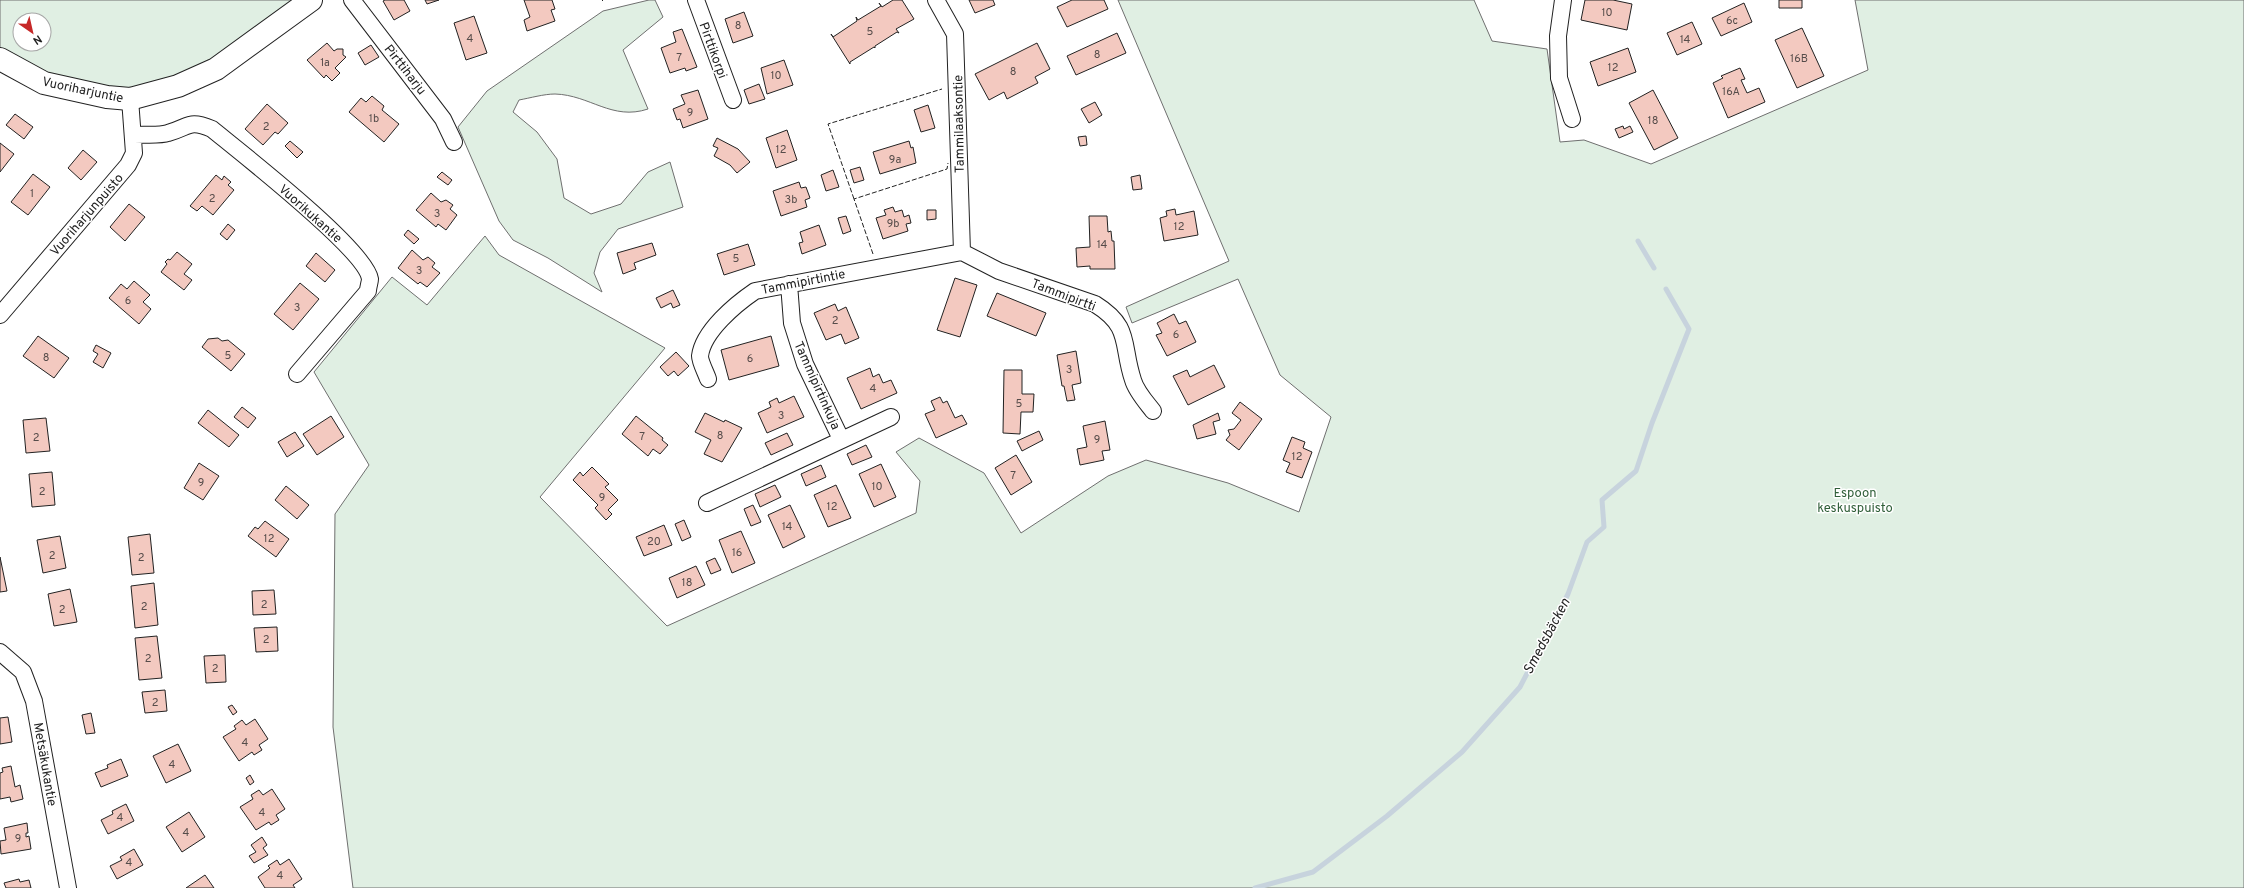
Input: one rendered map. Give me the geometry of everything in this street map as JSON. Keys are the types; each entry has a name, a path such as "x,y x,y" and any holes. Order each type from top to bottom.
{"street":[{"name":"Vuoriharjuntie","path":"0,59 44,83 107,97 130,99 178,86 216,70 311,0"},
{"name":"Pirttiharju","path":"352,0 443,119 454,142"},
{"name":"Pirttikorpi","path":"696,0 733,100"},
{"name":"Tammilaaksontie","path":"936,0 955,34 962,252"},
{"path":"1563,0 1558,36 1559,78 1572,119"},
{"name":"Vuoriharjunpuisto","path":"0,315 128,165 134,152 134,136 130,99"},
{"name":"Vuorikukantie","path":"134,136 168,133 181,126 198,123 212,129 334,231 359,258 370,278 368,291 297,374"},
{"name":"Tammipirtintie","path":"708,379 700,357 706,341 717,325 736,304 755,291 962,252"},
{"name":"Tammipirtti","path":"962,252 999,271 1095,304 1106,311 1117,321 1124,336 1133,382 1153,411"},
{"name":"Tammipirtinkuja","path":"789,284 792,324 805,364 841,439"},
{"name":"Tammipirtinkuja","path":"707,503 841,439 891,417"},
{"name":"Metsäkukantie","path":"0,652 23,672 34,701 68,888"}],"green space":[{"path":"0,0 303,0 215,62 180,78 133,88 78,85 28,68 0,49"},
{"path":"649,0 655,0 663,17 623,50 648,109 635,112 623,112 612,110 568,95 555,94 519,100 513,112 537,132 557,159 564,198 591,214 621,204 648,172 670,162 683,207 618,229 600,252 594,273 602,292 548,258 513,240 499,221 458,127 487,91 603,11"},
{"name":"Espoon keskuspuisto","path":"1118,0 1474,0 1492,41 1547,49 1560,142 1584,140 1651,164 1868,70 1855,0 2244,0 2244,888 353,888 333,727 335,514 369,465 314,372 392,277 427,305 485,236 499,255 665,348 540,497 667,626 916,513 920,481 896,452 919,438 984,473 1021,533 1108,476 1146,460 1228,483 1299,512 1331,417 1280,375 1238,279 1132,323 1126,307 1229,261"}],"building":[{"path":"404,0 410,11 394,20 383,1"},
{"path":"425,0 439,0 427,4"},
{"path":"524,0 552,0 555,9 551,10 555,21 527,31 524,20 530,17"},
{"path":"893,0 902,0 914,19 896,29 899,33 897,32 875,46 875,48 874,47 850,62 850,64 831,34 833,37 857,21 856,17 858,20 881,6 879,3 882,7"},
{"path":"969,0 993,0 995,5 975,13"},
{"path":"1072,0 1104,0 1108,9 1067,27 1057,7"},
{"path":"1585,0 1613,0 1632,4 1627,30 1581,20"},
{"path":"1779,0 1802,0 1802,8 1779,8"},
{"path":"1744,3 1752,22 1721,36 1712,18"},
{"path":"744,12 753,36 733,43 725,19"},
{"path":"474,16 487,53 466,60 454,23"},
{"path":"1692,22 1702,44 1677,55 1667,33"},
{"path":"1802,28 1824,76 1797,88 1775,40"},
{"path":"682,29 697,67 686,71 685,68 670,73 661,48 676,42 673,32"},
{"path":"1117,33 1126,53 1076,75 1067,56"},
{"path":"327,43 334,51 337,49 343,49 343,55 346,57 335,68 340,73 332,81 326,75 324,78 307,60"},
{"path":"1037,43 1050,69 1035,77 1038,83 1007,99 1004,92 989,100 975,74"},
{"path":"371,45 379,57 365,65 358,53"},
{"path":"1628,48 1636,72 1598,86 1590,62"},
{"path":"784,60 793,85 767,94 761,68"},
{"path":"1740,68 1745,79 1741,80 1747,93 1759,88 1765,102 1728,118 1713,83 1723,78 1721,76"},
{"path":"759,84 765,99 749,104 744,90"},
{"path":"698,90 708,119 683,128 680,119 677,120 673,109 685,104 681,95"},
{"path":"1653,90 1678,138 1654,150 1629,103"},
{"path":"372,96 384,106 382,110 399,124 384,142 349,112 361,98 366,102"},
{"path":"1095,102 1102,115 1089,123 1081,109"},
{"path":"267,104 288,123 278,134 275,132 263,145 245,129"},
{"path":"928,105 935,128 921,132 914,110"},
{"path":"15,114 33,127 24,139 6,125"},
{"path":"1623,126 1624,129 1630,126 1633,132 1619,138 1615,129"},
{"path":"787,130 797,160 776,168 766,138"},
{"path":"1086,136 1087,145 1080,146 1078,137"},
{"path":"717,138 738,149 750,162 737,173 730,165 714,156 718,148 713,146"},
{"path":"290,141 303,152 297,158 285,146"},
{"path":"909,141 911,148 913,147 916,163 880,174 873,152"},
{"path":"0,143 14,154 0,172"},
{"path":"83,150 97,162 81,180 68,168"},
{"path":"860,167 864,180 854,183 850,170"},
{"path":"833,170 839,187 826,191 821,175"},
{"path":"442,172 452,180 448,185 437,177"},
{"path":"33,174 50,187 28,215 11,202"},
{"path":"216,175 222,180 224,176 231,182 228,185 234,190 213,215 202,206 197,211 190,206"},
{"path":"1140,175 1142,189 1133,190 1131,177"},
{"path":"799,182 801,188 806,187 810,198 805,200 807,207 781,216 773,191"},
{"path":"431,193 441,202 446,200 453,205 450,209 457,215 446,230 438,224 436,227 416,210"},
{"path":"129,204 145,217 125,241 110,227"},
{"path":"893,207 895,212 902,210 904,217 909,215 911,223 906,224 908,231 883,239 876,218 886,215 884,210"},
{"path":"1175,209 1176,215 1194,211 1198,235 1164,241 1160,218 1167,216 1166,211"},
{"path":"927,210 936,210 936,219 927,220"},
{"path":"846,216 851,231 843,234 838,218"},
{"path":"1089,216 1107,216 1108,232 1111,231 1112,241 1114,241 1115,269 1090,269 1090,266 1077,267 1076,248 1090,247"},
{"path":"228,224 235,230 227,240 220,234"},
{"path":"819,225 826,245 802,254 799,243 803,242 800,232"},
{"path":"408,230 419,239 414,244 404,235"},
{"path":"652,243 656,255 634,263 636,269 623,274 617,253"},
{"path":"748,244 755,265 724,275 717,254"},
{"path":"412,250 423,260 428,257 435,263 432,267 440,273 427,287 420,282 418,284 398,268"},
{"path":"177,252 192,264 184,274 192,280 184,290 161,272 167,264 165,262 168,259 170,260"},
{"path":"316,253 335,270 325,282 306,266"},
{"path":"955,278 977,285 960,337 937,330"},
{"path":"134,281 150,295 143,302 151,309 139,324 109,298 121,284 127,289"},
{"path":"300,283 319,299 293,330 274,314"},
{"path":"673,290 680,305 673,308 671,303 661,308 656,298"},
{"path":"997,293 1046,313 1036,336 987,316"},
{"path":"835,304 838,311 846,307 859,338 845,344 841,334 826,340 814,313"},
{"path":"1174,314 1179,324 1186,321 1196,342 1167,356 1156,335 1162,333 1157,323"},
{"path":"38,336 69,358 54,378 23,356"},
{"path":"771,336 779,366 729,380 721,350"},
{"path":"218,338 222,341 228,340 245,354 231,371 202,347 208,339"},
{"path":"96,345 111,353 103,368 93,362 98,354 93,351"},
{"path":"1076,351 1081,383 1072,385 1075,400 1067,401 1064,386 1062,386 1057,355"},
{"path":"676,352 689,366 678,376 674,371 668,376 660,367"},
{"path":"1214,365 1225,387 1188,405 1173,376 1187,370 1190,377"},
{"path":"870,368 873,377 879,374 883,383 891,380 897,393 861,409 847,378"},
{"path":"1004,370 1022,370 1022,394 1034,394 1033,412 1021,412 1020,434 1003,433"},
{"path":"794,396 804,417 767,433 758,413 771,407 769,402 777,398 779,403"},
{"path":"940,397 943,403 947,401 955,418 962,415 967,424 936,438 925,414 935,410 931,401"},
{"path":"1240,402 1262,419 1239,450 1226,440 1230,435 1228,430 1234,429 1241,420 1232,413"},
{"path":"242,407 256,418 248,428 234,417"},
{"path":"208,410 239,435 229,447 198,423"},
{"path":"705,413 724,422 725,420 742,428 722,462 704,454 711,440 695,432"},
{"path":"1218,413 1220,420 1213,422 1216,434 1197,439 1193,425"},
{"path":"331,416 344,437 317,455 303,434"},
{"path":"636,416 663,438 662,440 668,445 660,454 653,449 648,456 622,434"},
{"path":"46,418 50,451 26,453 23,420"},
{"path":"1105,421 1110,450 1102,451 1104,460 1080,465 1077,449 1087,447 1083,426"},
{"path":"1039,431 1043,440 1022,451 1017,441"},
{"path":"295,432 304,446 287,457 278,442"},
{"path":"787,433 793,445 771,455 765,443"},
{"path":"1292,437 1305,442 1303,448 1312,452 1302,478 1286,472 1290,463 1283,460"},
{"path":"866,445 872,457 852,465 847,454"},
{"path":"1016,455 1032,482 1011,495 995,468"},
{"path":"199,463 219,476 203,500 184,488"},
{"path":"881,464 896,497 874,507 859,474"},
{"path":"821,465 826,477 806,486 801,474"},
{"path":"592,467 609,484 605,487 618,500 608,510 612,514 606,520 595,508 598,505 573,480 580,472 583,476"},
{"path":"52,472 55,505 32,507 29,474"},
{"path":"775,485 781,497 760,507 755,494"},
{"path":"836,485 851,518 828,527 814,495"},
{"path":"286,486 309,505 297,519 275,500"},
{"path":"753,505 761,522 751,526 744,509"},
{"path":"790,505 805,537 783,548 768,515"},
{"path":"684,520 691,537 682,541 675,524"},
{"path":"265,521 289,539 276,557 248,536 255,527 258,529"},
{"path":"664,525 672,545 644,556 636,537"},
{"path":"741,531 755,563 732,573 719,540"},
{"path":"150,534 154,573 132,575 128,537"},
{"path":"60,536 66,568 43,573 37,540"},
{"path":"0,557 7,591 0,592"},
{"path":"715,558 721,570 711,574 706,562"},
{"path":"696,566 705,585 677,598 669,578"},
{"path":"154,583 158,625 135,628 131,586"},
{"path":"70,589 77,622 54,626 48,594"},
{"path":"274,590 276,614 253,615 252,591"},
{"path":"277,627 278,651 256,652 254,628"},
{"path":"157,636 162,678 139,680 135,638"},
{"path":"225,655 226,682 206,683 204,656"},
{"path":"165,690 167,711 145,713 142,692"},
{"path":"232,705 237,712 233,715 228,707"},
{"path":"91,713 95,733 86,734 82,715"},
{"path":"8,717 12,742 0,744 0,718"},
{"path":"255,719 268,739 259,745 262,750 254,755 252,752 239,761 223,737 236,729 234,726 242,720 246,725"},
{"path":"178,744 191,771 166,783 153,756"},
{"path":"121,759 128,776 101,787 95,773 108,768 107,765"},
{"path":"11,766 15,787 20,785 23,799 11,802 10,797 0,799 0,773 3,772 2,768"},
{"path":"250,775 254,782 250,785 246,778"},
{"path":"272,789 285,809 276,815 279,820 271,825 269,822 256,830 240,807 253,799 251,795 259,790 263,795"},
{"path":"126,804 134,821 108,834 101,820 113,814 112,811"},
{"path":"189,812 205,837 182,852 166,827"},
{"path":"27,823 28,833 26,833 26,837 29,836 31,849 1,854 0,841 6,840 4,828"},
{"path":"262,837 267,845 263,848 268,855 254,863 249,856 256,852 251,845"},
{"path":"134,849 143,865 117,879 110,866 122,860 120,857"},
{"path":"289,859 302,879 293,885 295,888 265,888 258,877 270,868 268,866 277,860 280,865"},
{"path":"205,875 214,888 186,888"},
{"path":"19,879 20,882 29,880 31,888 6,888 4,883"}],"waterway":[{"name":"Smedsbäcken","path":"1638,241 1654,268"},
{"name":"Smedsbäcken","path":"1255,888 1313,872 1387,816 1462,752 1520,687 1568,594 1587,542 1604,527 1602,500 1636,471 1652,423 1689,329 1666,289"}],"fence":[{"path":"854,199 828,124 942,89"},
{"path":"873,254 854,199 947,169 948,163"}]}
